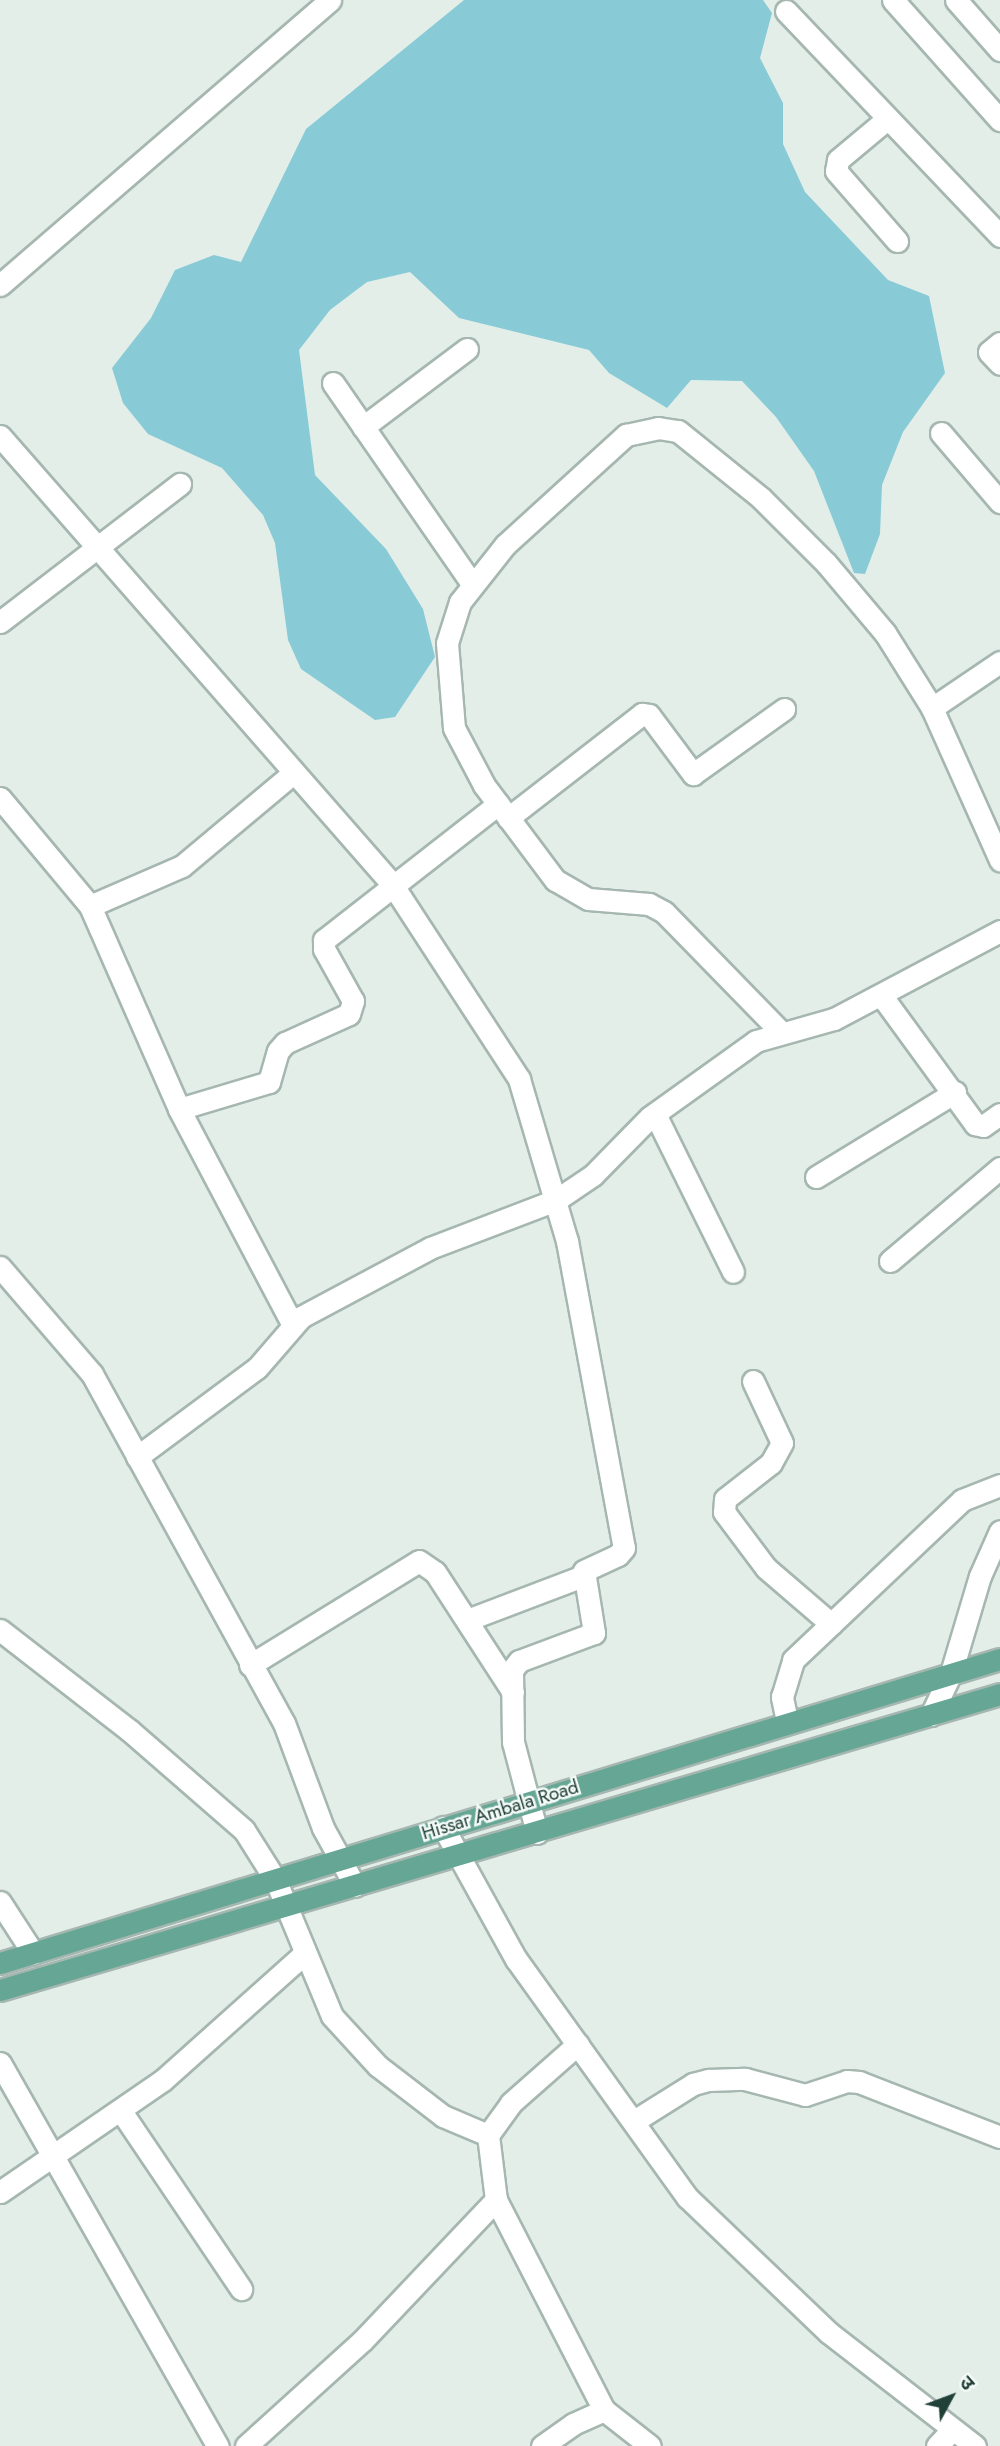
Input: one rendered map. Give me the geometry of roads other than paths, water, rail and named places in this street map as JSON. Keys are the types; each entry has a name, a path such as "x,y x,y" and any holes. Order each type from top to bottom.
{"main road":[{"name":"Hissar Ambala Road","path":"0,1963 788,1721 1000,1659"},
{"name":"Hissar Ambala Road","path":"0,1990 1000,1694"}],"street":[{"path":"0,285 330,0"},
{"path":"893,0 1000,120"},
{"path":"956,0 1000,50"},
{"path":"786,11 1000,236"},
{"path":"887,119 838,160 836,170 897,241"},
{"path":"1000,343 989,352 1000,364"},
{"path":"363,427 467,349"},
{"path":"332,383 472,584"},
{"path":"780,1031 664,912 649,904 588,899 555,880 503,811 454,728 447,643 460,602 505,545 626,435 658,428 678,431 761,498 826,563 885,633 932,708 1000,860"},
{"path":"941,433 1000,502"},
{"path":"0,436 94,548 391,884 519,1079 556,1200 624,1548 618,1555 589,1568 583,1576 467,1620"},
{"path":"0,622 180,484"},
{"path":"932,708 1000,662"},
{"path":"179,1109 269,1082 278,1051 285,1043 349,1014 353,1002 324,950 324,940 391,884 503,811 642,714 649,715 693,774 784,709"},
{"path":"90,906 182,866 292,774"},
{"path":"0,798 90,906 179,1109 292,1323"},
{"path":"137,1457 257,1368 292,1323 430,1248 556,1200 593,1175 655,1114 739,1051 780,1031 834,1019 1000,931"},
{"path":"881,995 956,1092 979,1127 1000,1114"},
{"path":"816,1177 956,1092"},
{"path":"655,1114 733,1272"},
{"path":"890,1261 1000,1168"},
{"path":"0,1267 92,1374 284,1723 340,1859 355,1886"},
{"path":"753,1381 782,1443 771,1463 726,1499 724,1511 766,1568 831,1624"},
{"path":"788,1721 782,1697 793,1660 962,1500 1000,1485"},
{"path":"931,1715 951,1673 980,1576 1000,1531"},
{"path":"250,1665 419,1561 435,1572 514,1694"},
{"path":"537,1833 513,1742 514,1664 594,1633 583,1576"},
{"path":"0,1630 204,1792 244,1830 275,1879 284,1907 332,2016 378,2066 443,2116 488,2135"},
{"path":"443,1827 516,1959 688,2197 828,2332 975,2446"},
{"path":"0,1902 33,1953"},
{"path":"0,2192 50,2155 121,2111 163,2080 304,1954"},
{"path":"578,2044 511,2103 488,2135 496,2200 604,2410 650,2446"},
{"path":"0,2063 218,2446"},
{"path":"634,2121 693,2084 708,2080 745,2080 805,2095 859,2082 1000,2137"},
{"path":"121,2111 241,2289"},
{"path":"247,2446 362,2342 496,2200"},
{"path":"542,2446 573,2424 604,2410"},
{"path":"936,2446 953,2430"}],"water":[{"path":"464,0 763,0 772,13 760,58 783,103 783,144 805,192 888,280 929,296 945,373 903,432 882,485 880,534 865,574 854,573 814,471 776,417 742,381 691,380 667,408 609,373 589,350 459,318 410,272 367,282 330,310 299,350 315,475 386,549 423,609 435,657 395,717 375,720 301,669 288,640 275,543 263,515 222,468 148,434 123,403 112,368 151,318 175,270 214,255 241,262 306,129"}]}
